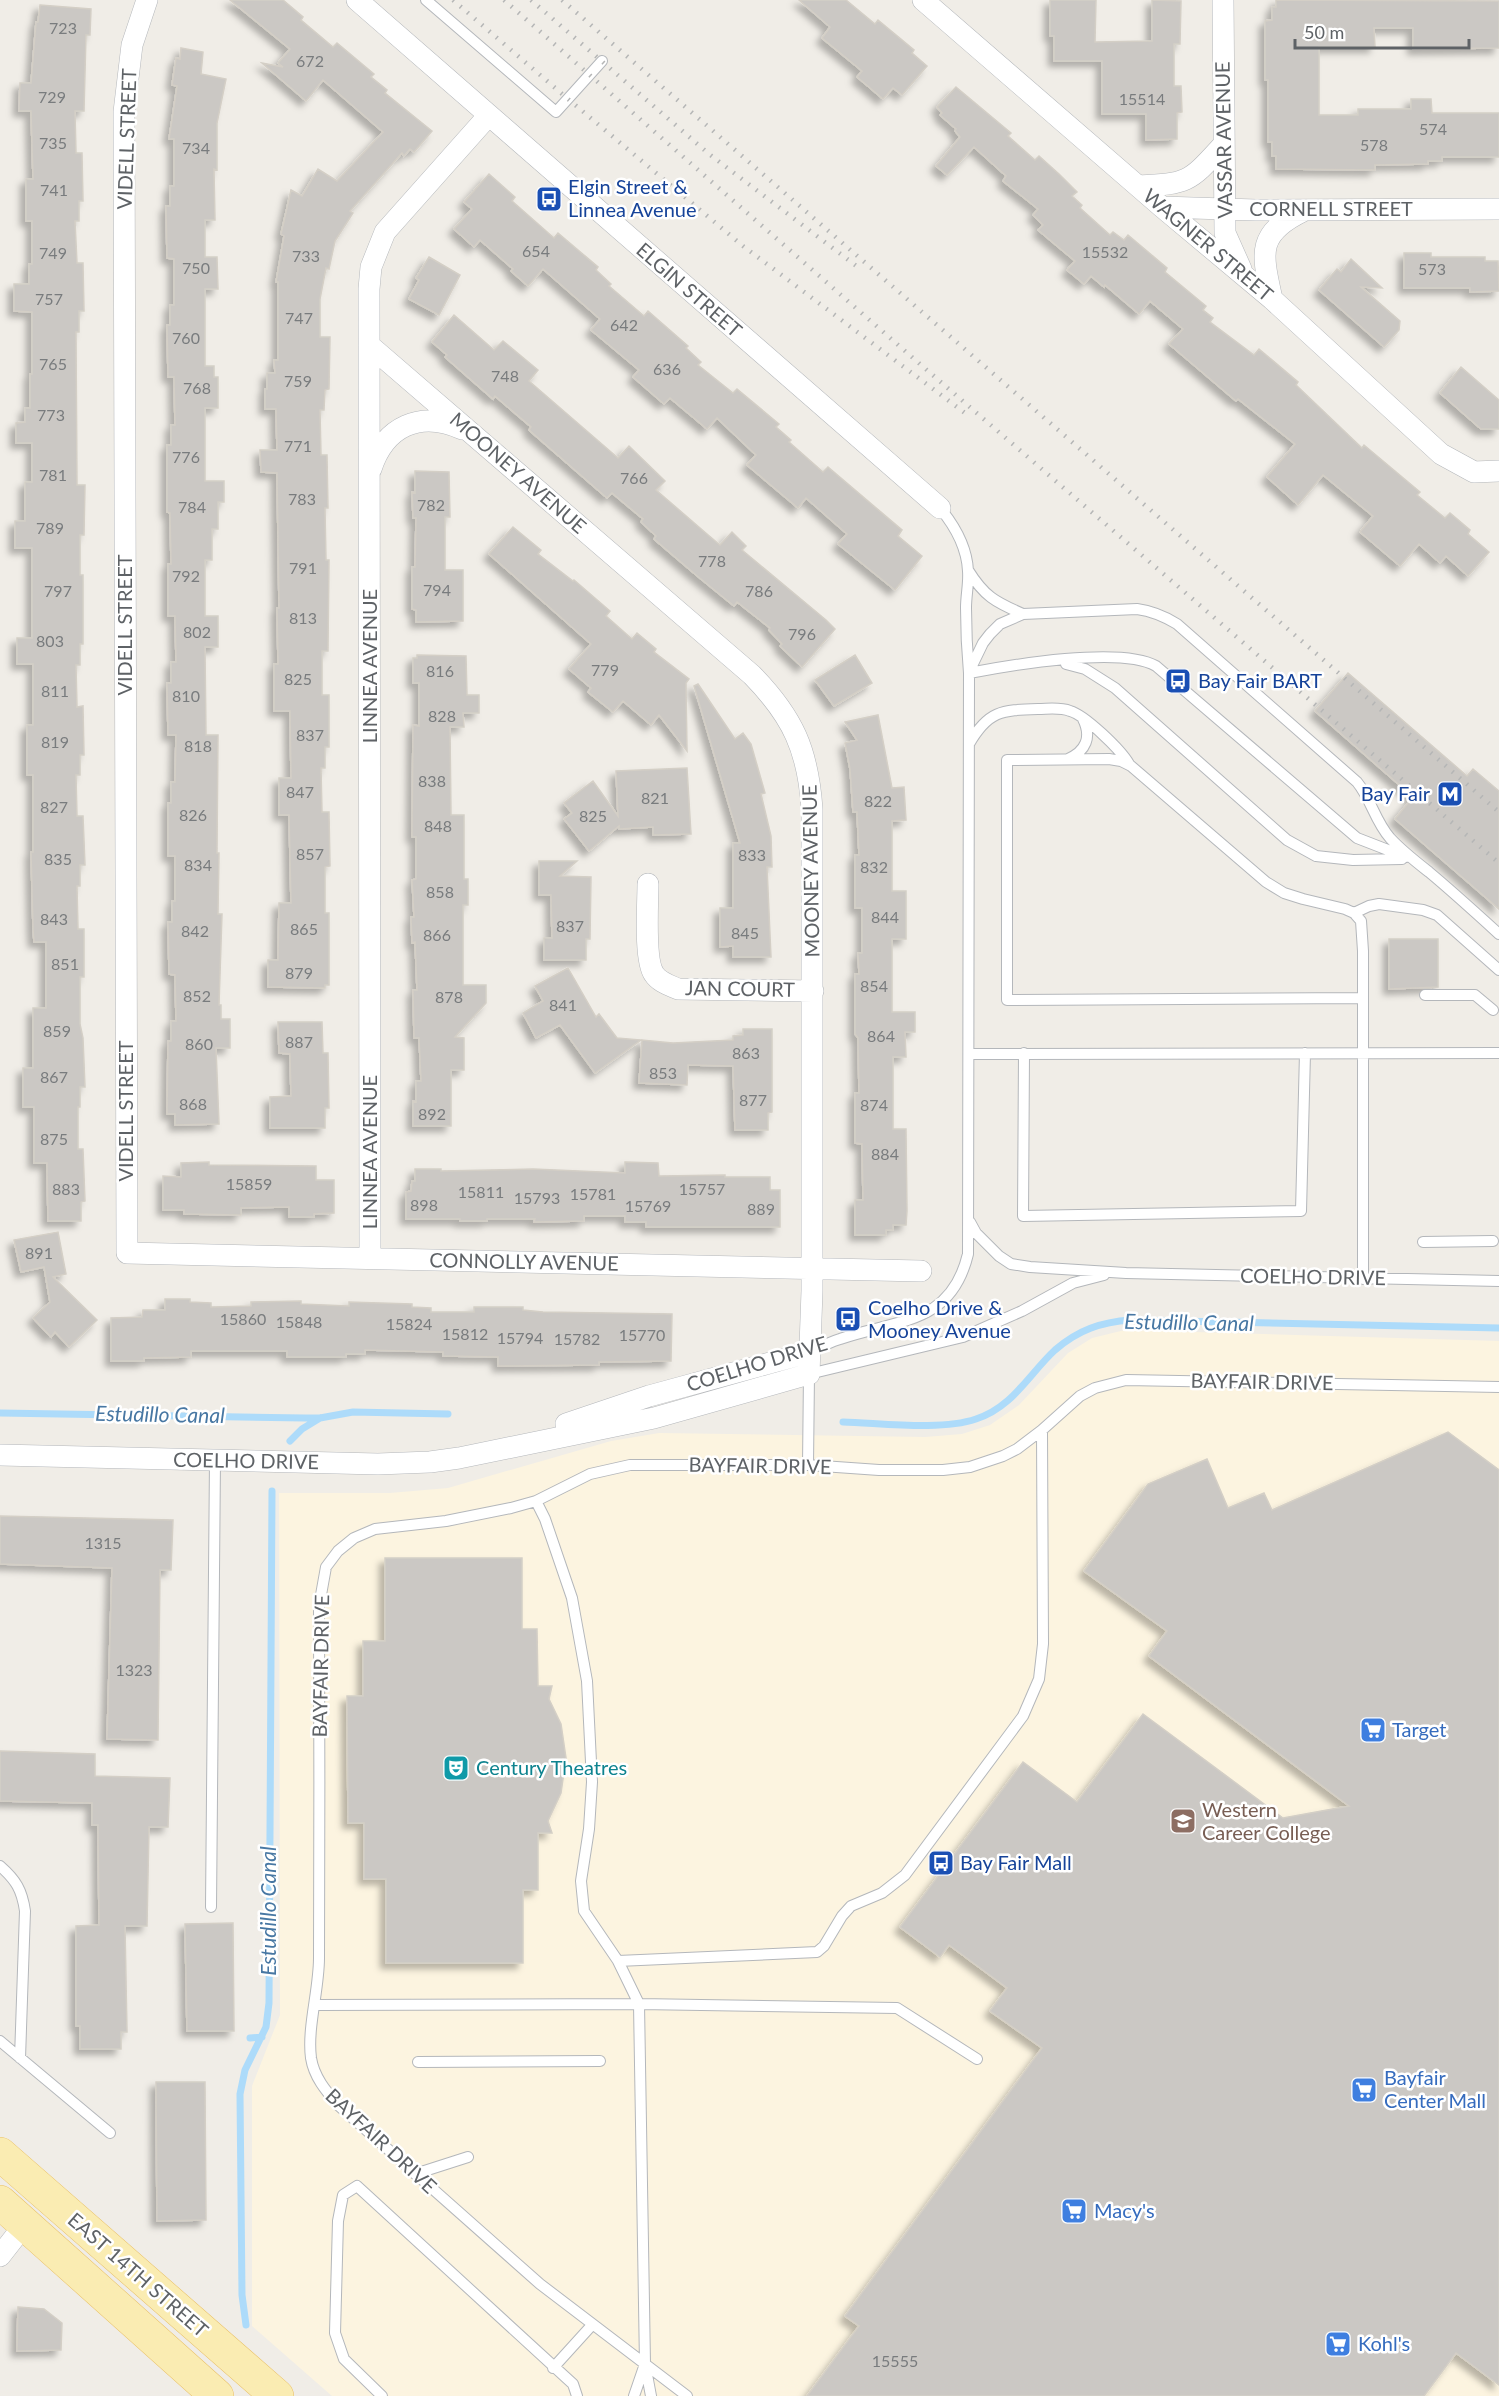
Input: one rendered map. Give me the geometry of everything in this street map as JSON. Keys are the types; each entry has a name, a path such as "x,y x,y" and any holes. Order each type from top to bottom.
{"main road":[{"name":"EAST 14TH STREET","path":"0,2154 277,2396"},
{"name":"EAST 14TH STREET","path":"0,2202 212,2394"}],"street":[{"name":"VIDELL STREET","path":"127,1253 124,112 132,45 147,0"},
{"name":"ELGIN STREET","path":"357,0 940,508"},
{"name":"WAGNER STREET","path":"923,0 1272,299 1441,454 1474,472 1499,471"},
{"name":"VASSAR AVENUE","path":"1223,0 1227,240 1245,276"},
{"name":"LINNEA AVENUE","path":"370,1258 369,289 371,267 386,232 489,115"},
{"path":"1138,186 1172,185 1184,182 1198,173 1224,144"},
{"name":"CORNELL STREET","path":"1162,207 1305,210 1499,209"},
{"path":"1272,299 1265,268 1265,250 1271,232 1285,220 1305,210"},
{"name":"MOONEY AVENUE","path":"369,345 752,675 784,712 805,756 812,809 812,1268 809,1374"},
{"path":"369,472 383,445 406,425 422,420 438,421 472,434"},
{"name":"JAN COURT","path":"648,884 649,958 653,974 664,983 678,989 813,991"},
{"name":"CONNOLLY AVENUE","path":"127,1253 921,1271"},
{"name":"COELHO DRIVE","path":"486,1451 649,1396 810,1352"},
{"name":"COELHO DRIVE","path":"1,1455 405,1464 459,1458 654,1418 809,1374"},
{"path":"0,2256 25,2224"}],"lane":[{"path":"426,0 556,112 602,61"},
{"path":"940,508 959,536 968,570 966,638 969,673 969,1220"},
{"path":"968,570 986,595 997,603 1023,614"},
{"path":"969,673 983,643 990,634 1000,624 1023,614 1137,609 1151,611 1170,620 1357,782 1365,792 1381,827 1410,858 1428,871 1499,934"},
{"path":"969,673 1007,664 1118,657 1146,661 1156,666 1357,838 1410,858"},
{"path":"1054,661 1085,669 1115,688 1287,840 1316,856 1353,860 1410,858"},
{"path":"968,746 985,720 1007,709 1072,711 1082,717 1115,747 1131,766 1266,882 1303,900 1354,913 1361,921 1364,1052 1363,1279"},
{"path":"1068,759 1078,755 1085,747 1087,727 1082,717"},
{"path":"1131,766 1109,759 1007,760 1007,1000 1363,998"},
{"path":"1354,913 1379,904 1423,910 1437,915 1499,970"},
{"path":"1425,995 1475,995 1493,1010"},
{"path":"1024,1053 1023,1216 1300,1211 1305,1053"},
{"path":"969,1054 1499,1053"},
{"name":"COELHO DRIVE","path":"969,1220 986,1245 1011,1264 1030,1267 1126,1273 1498,1281"},
{"name":"COELHO DRIVE","path":"810,1352 840,1339 931,1311 955,1288 963,1272 968,1254 969,1220"},
{"path":"1423,1242 1493,1241"},
{"name":"COELHO DRIVE","path":"809,1374 963,1337 1022,1311 1073,1284 1101,1275 1126,1273"},
{"path":"808,1465 809,1374"},
{"name":"BAYFAIR DRIVE","path":"687,2396 540,2284 338,2105 324,2090 312,2060 310,2044 319,1962 319,1606 326,1567 338,1551 354,1538 375,1529 480,1515 537,1501 590,1474 630,1465 653,1463 808,1465 879,1470 943,1470 969,1467 1003,1456 1042,1431 1080,1396 1095,1388 1126,1380 1499,1387"},
{"path":"618,1961 817,1952 824,1946 842,1917 852,1906 894,1886 905,1875 1023,1716 1039,1679 1043,1644 1042,1431"},
{"path":"211,1907 215,1460"},
{"path":"537,1501 572,1598 587,1682 592,1782 589,1829 580,1881 584,1911 618,1961 639,2004 645,2364 651,2396"},
{"path":"0,1866 14,1878 22,1893 25,1911 20,2058"},
{"path":"316,2005 639,2004 897,2008 977,2059"},
{"path":"0,2041 110,2133"},
{"path":"418,2062 600,2061"},
{"path":"415,2174 468,2157"},
{"path":"382,2396 344,2359 335,2333 338,2221 343,2195 357,2186 573,2384 577,2396"},
{"path":"553,2368 592,2325"},
{"path":"634,2396 645,2364"}],"shaded area":[{"path":"1125,1330 1499,1341 1499,2396 332,2396 252,2326 252,2086 280,2015 279,1493 390,1493 448,1488 611,1441 659,1433 925,1437 962,1434 990,1425 1019,1405 1068,1353 1092,1338"}],"building":[{"path":"230,0 283,0 303,17 301,20 333,47 337,43 374,74 371,77 387,90 385,93 432,131 414,152 410,149 404,156 402,153 350,211 353,213 335,241 329,269 326,268 320,299 320,337 330,337 329,389 325,390 324,410 320,410 321,455 327,455 328,508 325,508 326,560 329,560 328,651 322,651 322,695 329,695 329,747 325,747 325,768 321,768 322,812 329,812 330,866 325,867 325,913 329,913 329,985 325,985 325,988 268,987 268,960 278,960 279,903 291,903 289,815 279,815 279,778 291,778 290,711 274,711 274,664 278,664 277,608 279,608 277,473 261,472 260,450 277,450 276,409 265,409 265,389 267,389 267,373 275,373 274,360 278,360 278,282 276,282 284,236 281,234 291,190 302,196 318,169 337,181 383,132 323,80 306,101 262,63 283,67 278,63 290,49"},
{"path":"799,0 846,0 875,24 878,20 914,50 912,53 927,66 902,95 893,88 883,99 857,77 862,71 822,38 830,27"},
{"path":"1050,0 1096,0 1095,42 1152,41 1152,0 1181,1 1180,44 1174,44 1174,86 1181,86 1182,112 1177,113 1177,139 1146,140 1146,114 1102,114 1102,61 1054,61 1054,36 1050,36"},
{"path":"1276,0 1499,1 1499,48 1413,49 1413,28 1374,28 1375,47 1319,47 1319,115 1358,115 1358,109 1411,109 1411,99 1431,99 1432,113 1499,113 1499,157 1442,157 1442,161 1428,161 1428,164 1375,165 1375,170 1276,169 1276,156 1272,156 1272,142 1268,142 1265,21 1272,20 1272,7 1276,7"},
{"path":"40,5 91,9 90,35 86,35 84,111 75,111 76,153 82,153 83,201 79,201 79,221 75,221 77,263 83,263 84,311 79,311 79,332 76,332 77,485 85,485 84,535 80,535 80,575 83,575 83,644 80,644 80,665 76,665 77,707 83,706 84,755 80,755 80,775 76,775 77,816 83,816 85,865 80,865 80,886 77,886 78,929 84,929 84,977 80,977 80,1024 83,1038 85,1087 80,1087 80,1107 78,1107 78,1149 83,1149 85,1201 81,1202 81,1221 48,1221 47,1163 34,1163 34,1107 23,1107 23,1068 33,1068 33,1008 46,1008 46,942 34,942 33,929 31,852 33,852 33,775 27,775 27,725 33,725 33,664 17,664 17,638 32,638 32,548 15,548 15,521 25,521 25,482 32,482 32,443 16,443 16,423 25,422 25,408 30,408 32,312 14,311 14,284 29,284 29,264 32,264 32,221 26,221 26,179 33,179 31,111 19,111 20,83 31,83 36,22 38,22"},
{"path":"181,48 203,52 201,74 226,79 217,123 217,170 214,169 215,220 205,220 205,257 217,257 218,289 205,289 205,366 214,366 214,377 218,377 218,408 205,408 205,481 224,481 224,502 218,502 218,529 212,529 212,560 205,560 205,616 218,616 218,647 205,647 206,735 218,735 218,914 222,914 219,1005 221,1005 221,1019 230,1019 230,1048 216,1048 219,1124 175,1125 175,1114 167,1114 168,1041 171,1041 171,1021 176,1021 175,975 169,974 168,922 172,922 172,901 175,901 175,856 168,856 168,803 171,803 171,782 175,782 176,735 168,735 167,683 171,683 171,662 176,662 175,616 168,616 168,564 171,564 170,513 167,512 167,445 171,445 171,425 175,425 174,377 168,377 167,325 170,325 170,305 174,305 174,259 167,258 166,206 170,206 170,186 174,186 174,139 169,139 177,86 172,85 176,58 180,59"},
{"path":"956,87 1011,133 1008,136 1035,160 1039,156 1059,174 1077,192 1072,196 1082,205 1080,208 1110,235 1113,232 1124,240 1128,235 1167,268 1165,272 1206,306 1203,310 1213,318 1210,322 1254,355 1259,349 1298,382 1296,385 1362,448 1364,445 1420,492 1417,495 1445,518 1450,513 1470,530 1468,534 1489,552 1468,576 1446,556 1440,563 1419,544 1400,566 1360,532 1373,516 1323,475 1298,505 1267,477 1295,444 1238,399 1236,401 1169,344 1183,329 1150,301 1139,314 1091,276 1084,284 1067,270 1075,261 1038,230 1043,225 1033,215 1038,209 1003,181 1006,176 974,147 947,175 936,166 960,137 956,129 940,115 942,113 937,107"},
{"path":"489,174 515,197 512,201 554,238 558,233 598,267 596,270 611,284 609,286 644,316 648,311 688,346 686,348 701,362 698,365 733,393 737,389 779,424 776,427 791,440 789,442 823,472 828,467 902,530 898,536 922,556 895,590 838,544 847,534 806,498 798,508 747,465 756,455 717,418 707,429 670,398 664,404 633,377 639,370 591,330 600,319 543,269 528,286 511,271 513,269 480,240 474,247 454,229 472,209 464,202"},
{"path":"1404,253 1431,253 1431,257 1485,257 1485,261 1498,261 1499,291 1470,292 1470,288 1404,288"},
{"path":"429,257 460,275 439,315 409,299 419,280 416,278"},
{"path":"1351,259 1382,288 1361,287 1400,321 1399,330 1384,347 1319,290 1337,269 1341,272"},
{"path":"454,315 494,350 503,341 538,370 529,381 618,458 629,446 665,481 656,490 720,545 732,532 746,546 742,550 835,629 802,667 780,646 782,644 769,630 770,628 737,602 734,606 696,575 654,539 656,536 641,522 643,519 612,493 607,498 529,430 531,427 495,396 493,399 445,357 447,355 432,342"},
{"path":"1461,367 1499,400 1499,429 1481,429 1440,393"},
{"path":"415,471 449,472 450,517 445,517 445,570 463,570 463,621 416,622 416,610 412,609 412,567 415,567 416,518 413,518 412,492 415,493"},
{"path":"513,527 541,550 538,554 574,580 610,611 606,616 632,639 637,633 656,649 654,652 689,679 686,683 687,751 659,715 651,725 623,701 613,712 588,692 591,688 569,669 591,644 489,554"},
{"path":"417,655 466,656 467,695 479,695 479,713 463,713 464,727 450,727 451,815 464,815 464,879 468,879 468,905 463,905 463,985 486,985 486,1003 455,1037 464,1038 464,1070 451,1070 451,1126 413,1126 416,1081 421,1081 419,1038 414,1038 413,990 417,990 415,942 412,943 411,917 414,917 412,880 416,879 416,837 412,837 413,725 419,726 419,683 413,683 413,658 417,658"},
{"path":"855,655 872,683 834,706 815,680"},
{"path":"1348,673 1467,776 1473,769 1499,791 1499,909 1395,819 1413,797 1315,711"},
{"path":"698,684 735,739 743,733 751,744 765,793 761,794 771,836 772,867 767,867 771,957 733,957 733,946 720,947 720,908 733,908 733,843 740,843 694,686"},
{"path":"878,715 892,788 904,787 906,820 892,821 892,891 906,891 906,939 892,939 892,1012 915,1012 915,1032 905,1032 906,1057 893,1057 893,1129 906,1129 906,1225 893,1225 893,1230 886,1230 886,1235 855,1235 855,1200 863,1200 862,1144 855,1143 855,1093 859,1093 858,1038 855,1034 855,974 859,974 858,953 862,953 862,908 855,908 855,855 859,855 857,812 853,812 850,769 845,743 857,740 845,722"},
{"path":"687,768 691,834 653,835 653,827 619,829 619,826 589,851 564,819 572,813 564,803 593,781 618,816 616,771"},
{"path":"539,861 577,861 560,876 591,877 590,939 586,939 586,960 544,960 544,938 552,938 551,895 539,895"},
{"path":"1389,939 1438,939 1438,987 1389,989"},
{"path":"568,968 596,1017 599,1014 617,1038 641,1040 595,1073 560,1025 536,1038 523,1013 543,1001 535,986"},
{"path":"278,1022 322,1022 323,1053 328,1053 329,1108 325,1108 325,1128 270,1128 270,1097 291,1096 290,1054 279,1053"},
{"path":"743,1029 772,1029 772,1112 768,1113 768,1130 735,1130 733,1066 688,1065 687,1085 639,1083 642,1040 673,1043 733,1040 733,1036 743,1035"},
{"path":"209,1162 209,1165 316,1166 316,1180 334,1180 334,1213 314,1214 314,1217 289,1217 289,1207 241,1208 241,1215 184,1214 184,1210 163,1210 163,1176 181,1177 181,1163"},
{"path":"625,1162 658,1163 659,1176 770,1177 770,1190 780,1190 780,1227 646,1227 646,1222 625,1222 625,1216 584,1216 584,1221 534,1222 535,1219 460,1221 460,1219 406,1219 406,1192 411,1191 412,1181 415,1181 415,1169 441,1169 441,1171 533,1169 625,1173"},
{"path":"58,1232 66,1274 53,1277 97,1320 69,1347 55,1332 51,1337 33,1318 50,1302 44,1267 21,1272 14,1240"},
{"path":"165,1299 190,1299 190,1302 211,1303 211,1307 251,1306 251,1302 301,1301 301,1304 349,1306 349,1302 412,1304 412,1307 431,1308 431,1312 474,1312 474,1307 523,1307 523,1310 543,1312 672,1314 671,1361 599,1362 599,1365 498,1366 498,1357 443,1356 443,1352 365,1350 365,1354 346,1354 346,1357 287,1357 287,1351 191,1351 191,1357 111,1361 111,1318 142,1317 143,1310 165,1310"},
{"path":"1448,1432 1499,1470 1499,2385 1456,2353 1424,2396 807,2396 859,2326 845,2316 1042,2048 990,2011 1007,1988 949,1945 940,1957 900,1927 1023,1762 1077,1802 1143,1714 1283,1818 1349,1806 1149,1656 1167,1631 1084,1571 1148,1484 1207,1459 1228,1508 1264,1493 1272,1510"},
{"path":"0,1516 173,1520 171,1570 160,1570 158,1740 107,1739 112,1568 0,1564"},
{"name":"Century Theatres","path":"385,1558 522,1558 522,1629 537,1629 538,1686 552,1686 549,1699 561,1724 566,1758 561,1793 548,1821 552,1833 538,1833 538,1890 523,1890 523,1963 386,1963 386,1879 364,1879 364,1823 348,1823 347,1696 363,1696 363,1641 385,1641"},
{"path":"0,1751 95,1754 95,1776 170,1778 168,1827 149,1827 147,1926 125,1926 127,2032 121,2032 121,2049 80,2049 80,2026 76,2026 76,1926 99,1925 98,1825 92,1825 92,1803 0,1801"},
{"path":"233,1923 234,2031 187,2031 185,1924"},
{"path":"156,2082 205,2082 206,2220 157,2221"},
{"path":"18,2307 44,2309 62,2323 61,2350 17,2351"}],"waterway":[{"name":"Estudillo Canal","path":"843,1422 946,1425 976,1419 1000,1407 1020,1389 1055,1350 1072,1337 1090,1328 1120,1321 1499,1328"},
{"name":"Estudillo Canal","path":"0,1413 305,1418 320,1418 353,1412 448,1414"},
{"name":"Estudillo Canal","path":"290,1441 302,1429 320,1418"},
{"name":"Estudillo Canal","path":"246,2325 242,2295 240,2094 245,2070 266,2027 269,2003 272,1491"},
{"path":"250,2038 262,2037"}],"railway":[{"path":"453,0 743,246 969,416"},
{"path":"504,0 921,365 1499,863"},
{"path":"531,0 709,154 859,268"},
{"path":"562,0 1499,812"}],"place":[{"name":"Elgin Street & Linnea Avenue","path":"549,199"},
{"name":"Bay Fair BART","path":"1178,681"},
{"name":"Bay Fair","path":"1450,794"},
{"name":"Coelho Drive & Mooney Avenue","path":"848,1319"},
{"name":"Target","path":"1373,1730"},
{"name":"Century Theatres","path":"456,1768"},
{"name":"Western Career College","path":"1183,1821"},
{"name":"Bay Fair Mall","path":"941,1863"},
{"name":"Bayfair Center Mall","path":"1364,2090"},
{"name":"Macy's","path":"1074,2211"},
{"name":"Kohl's","path":"1338,2344"}]}
